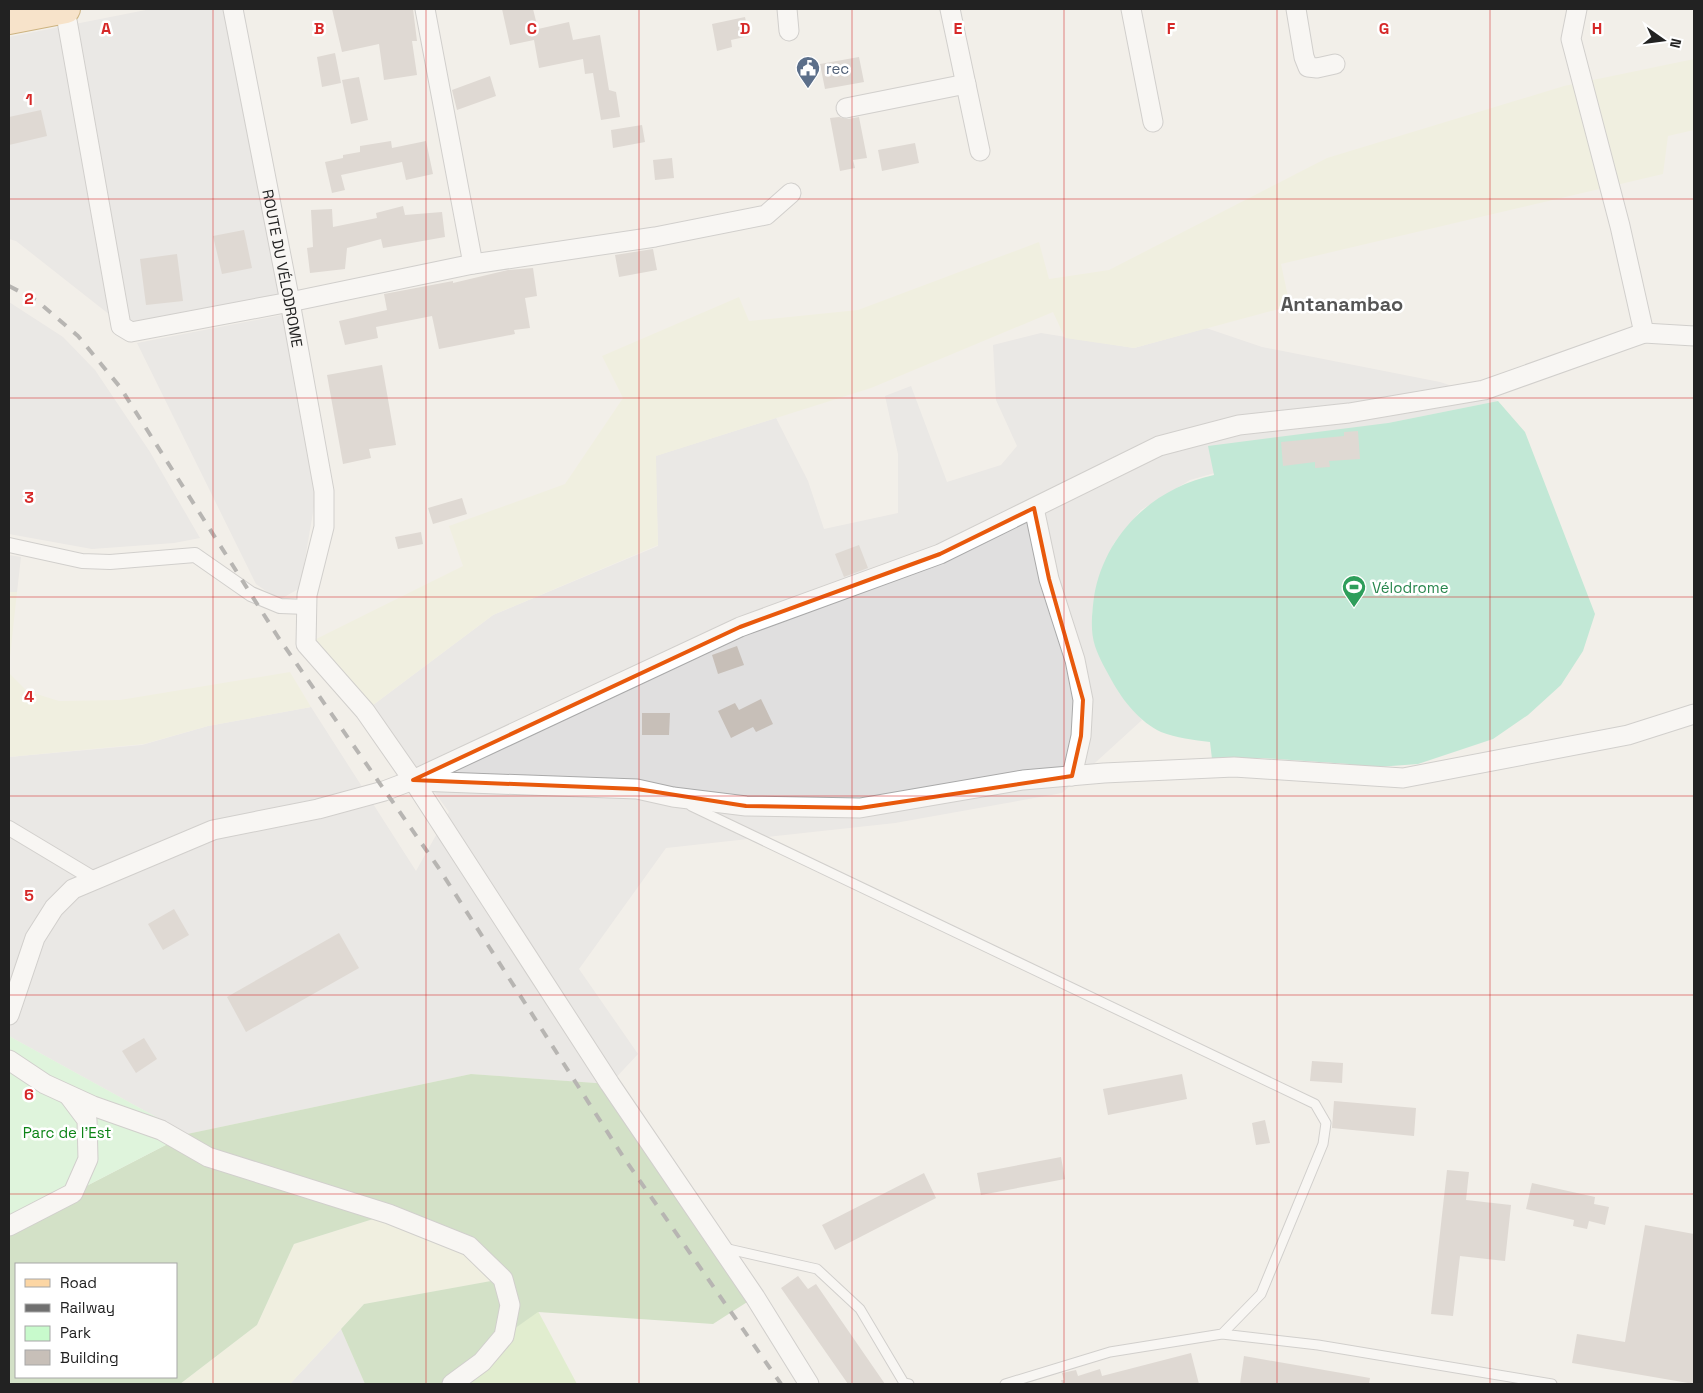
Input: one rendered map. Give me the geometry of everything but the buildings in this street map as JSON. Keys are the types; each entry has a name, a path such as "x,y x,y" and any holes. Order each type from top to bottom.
{"main road":[{"path":"22,15 66,9"}],"street":[{"path":"66,9 121,326 131,332 290,302 472,264 655,236 766,215 791,194"},
{"name":"ROUTE DU VÉLODROME","path":"234,9 324,491 324,527 307,595 306,644 365,710 809,1384"},
{"path":"425,9 472,264"},
{"path":"788,9 790,31"},
{"path":"950,9 980,151"},
{"path":"1131,9 1154,122"},
{"path":"1296,9 1304,57 1308,67 1318,68 1335,64"},
{"path":"1577,9 1571,38 1620,226 1644,333"},
{"path":"846,108 966,84"},
{"path":"9,1015 36,938 54,908 73,888 213,830 318,809 384,791 412,780 740,627 940,554 1159,446 1239,425 1349,413 1484,390 1644,333 1694,336"},
{"path":"1034,508 1049,580 1075,660 1083,700 1081,736 1072,776"},
{"path":"9,545 82,561 110,562 195,555 251,594 280,606 307,607"},
{"path":"412,780 637,789 673,797 746,806 860,808 1022,780 1234,767 1403,778 1628,735 1694,714"},
{"path":"9,828 94,880"},
{"path":"9,1060 45,1084 93,1106 161,1130 208,1156 389,1214 469,1246 503,1279 510,1305 504,1336 482,1362 452,1384"},
{"path":"9,1226 73,1193 88,1159 87,1120 68,1095"}],"lane":[{"path":"673,797 1315,1104 1326,1123 1323,1144 1261,1294 1222,1334"},
{"path":"721,1248 817,1268 860,1308 904,1383 909,1384"},
{"path":"1005,1384 1110,1352 1222,1334 1318,1345 1552,1384"}],"highlighted area":[{"path":"1034,508 1049,579 1083,700 1081,736 1072,776 860,808 746,806 637,789 413,780 740,627 940,554"}],"shaded area":[{"path":"151,9 227,9 282,294 124,326 16,241 9,239 9,37"},
{"path":"9,302 63,337 95,370 150,452 200,538 174,543 92,549 9,534"},
{"path":"282,315 316,495 300,588 279,600 256,584 137,343"},
{"path":"1206,328 1262,347 1440,382 1498,401 1388,423 1190,480 1141,510 1114,543 1096,588 1092,613 1098,651 1108,673 1119,693 1142,720 1062,793 895,823 666,848 579,969 638,1054 610,1084 471,1074 187,1134 9,1036 9,757 142,745 208,726 311,707 416,871 449,812 393,735 365,711 493,615 658,546 655,456 776,418 808,481 824,529 898,513 898,454 885,396 911,386 947,482 1001,465 1017,446 996,400 993,345 1041,333 1134,348"},
{"path":"9,555 21,557 17,592 9,592"},
{"path":"341,1329 365,1384 290,1384"}],"green space":[{"path":"1694,59 1694,130 1668,136 1663,174 1281,264 1290,306 1134,348 1065,338 1053,312 871,388 656,456 658,545 493,615 365,711 306,644 463,566 449,526 565,484 623,398 602,356 739,297 749,321 858,310 1039,242 1049,279 1109,270 1327,158 1564,86"},
{"path":"1498,401 1525,432 1595,614 1583,651 1561,685 1528,715 1493,739 1418,764 1351,769 1349,764 1261,758 1212,759 1210,742 1179,737 1153,728 1139,717 1116,689 1093,640 1094,597 1100,574 1108,554 1120,535 1152,503 1192,481 1214,475 1208,446 1388,423"},
{"path":"9,592 17,592 9,666"},
{"path":"290,672 311,707 208,726 144,744 9,757 9,673 27,691 59,701 120,700"},
{"name":"Parc de l'Est","path":"9,1036 187,1134 9,1226"},
{"path":"471,1074 610,1084 755,1297 713,1324 538,1312 504,1336 452,1384 365,1384 341,1329 364,1304 502,1279 469,1246 389,1214 294,1244 257,1325 180,1384 9,1384 9,1226 187,1134"},
{"path":"389,1214 469,1246 503,1279 364,1304 290,1384 180,1384 257,1325 294,1244"},
{"path":"538,1311 577,1384 452,1384 504,1336"}],"railway":[{"path":"9,286 36,300 78,336 120,387 278,637 438,867 624,1158 781,1384"}],"place":[{"name":"rec","path":"808,89"},
{"name":"Vélodrome","path":"1354,608"}],"district":[{"name":"Antanambao","path":"1342,304"}]}
